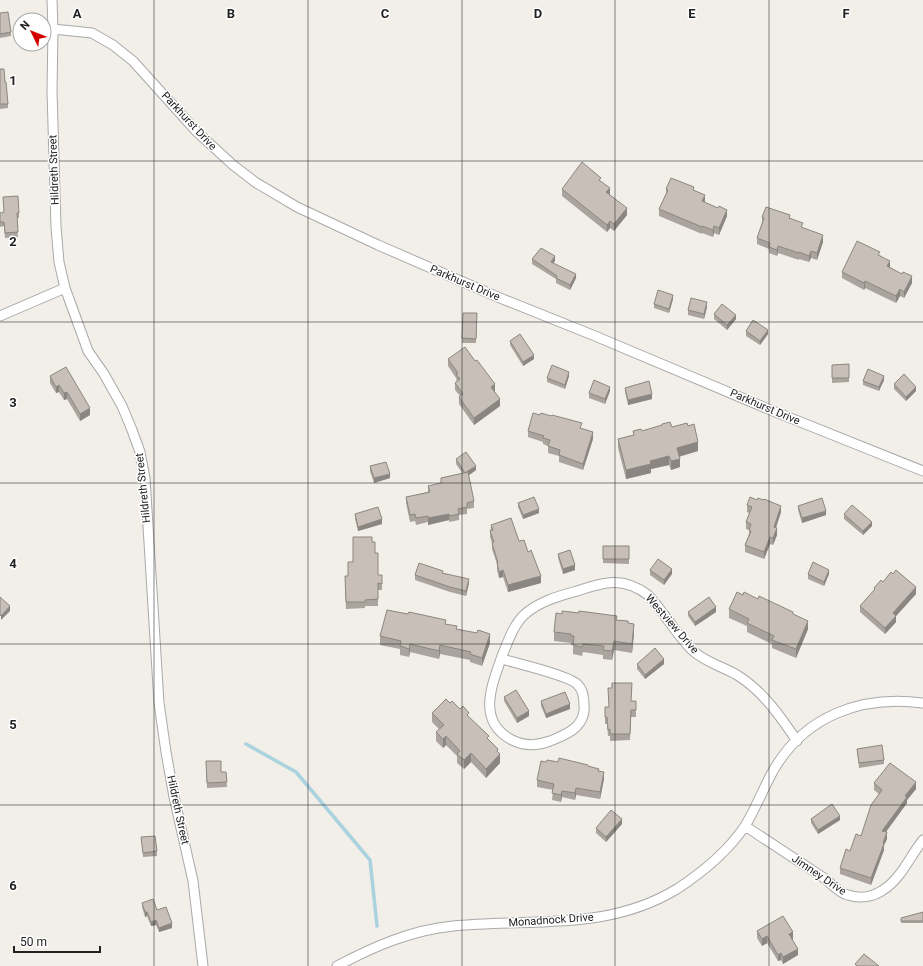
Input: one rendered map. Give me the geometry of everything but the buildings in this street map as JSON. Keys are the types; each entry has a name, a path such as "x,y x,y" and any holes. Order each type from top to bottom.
{"street":[{"name":"Hildreth Street","path":"52,0 52,91 56,227 59,262 65,288 88,350 104,374 122,406 140,452 145,478 159,703 174,797 193,881 203,966"},
{"name":"Parkhurst Drive","path":"53,29 92,33 112,45 133,61 197,132 233,165 255,182 297,207 378,245 500,298 595,336 780,414 923,471"},
{"path":"0,316 65,288"},
{"name":"Westview Drive","path":"502,658 568,678 576,683 582,692 584,713 580,723 567,733 539,744 526,745 504,734 493,719 489,700 492,686 502,658 515,626 533,609 556,597 598,584 614,582 626,583 648,595 687,644 698,655 712,664 738,675 753,686 773,707 797,741"},
{"name":"Monadnock Drive","path":"337,966 376,946 431,929 475,924 569,921 603,917 633,909 662,897 696,876 725,850 745,826 773,771 788,750 824,720 845,710 867,703 890,700 923,703"},
{"name":"Jimney Drive","path":"745,826 825,879 842,893 861,898 876,894 891,884 923,840"}],"waterway":[{"path":"246,744 296,772 370,860 377,926"}]}
